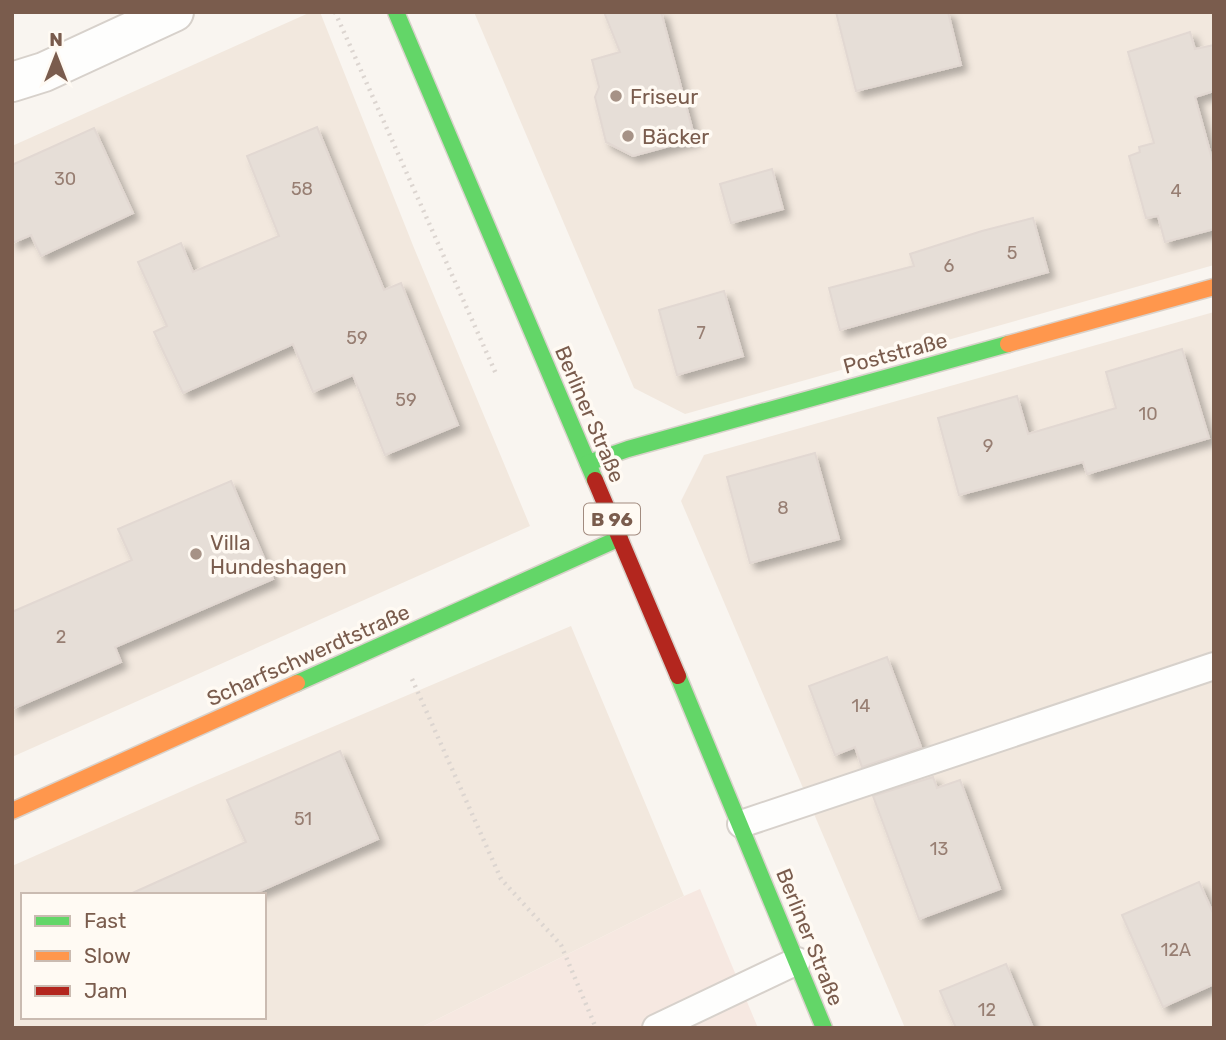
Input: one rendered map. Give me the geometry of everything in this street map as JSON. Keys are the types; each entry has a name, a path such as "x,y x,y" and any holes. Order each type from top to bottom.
{"street":[{"path":"12,82 44,72 174,12"},
{"name":"Berliner Straße","path":"396,12 741,824 824,1028"},
{"name":"Poststraße","path":"588,463 628,449 1214,287"},
{"name":"Scharfschwerdtstraße","path":"12,811 620,538"}],"lane":[{"path":"741,824 1214,666"},
{"path":"656,1028 797,961"}],"path":[{"path":"393,640 421,697 500,879 561,945 596,1028"}],"shaded area":[{"path":"311,12 320,12 414,248 530,526 12,757 12,146"},
{"path":"474,12 1214,12 1214,265 685,414 634,388"},
{"path":"1214,312 1214,1028 905,1028 681,501 704,455"},
{"path":"571,626 684,896 420,1028 12,1028 12,866"},
{"path":"700,889 758,1028 420,1028 684,896"}],"building":[{"path":"604,12 661,12 695,139 633,156 606,142 595,97 599,87 592,60 620,52"},
{"path":"836,12 948,12 961,65 856,91"},
{"path":"1190,32 1195,49 1214,45 1214,91 1195,97 1214,166 1214,229 1165,242 1158,216 1146,218 1129,156 1140,152 1139,147 1154,143 1128,52"},
{"path":"317,127 384,290 401,283 458,425 385,455 353,375 313,392 293,344 183,393 154,332 167,326 138,262 181,243 193,272 279,236 247,156"},
{"path":"94,128 133,213 41,256 31,235 12,243 12,165"},
{"path":"772,169 783,209 731,223 720,184"},
{"path":"1033,218 1048,272 840,330 829,288 914,266 910,254"},
{"path":"724,291 743,356 677,375 659,310"},
{"path":"1182,349 1209,438 1087,474 1083,462 959,495 938,418 1017,396 1028,434 1116,408 1106,372"},
{"path":"815,453 839,539 750,563 727,477"},
{"path":"231,481 273,579 115,647 121,662 12,709 12,612 132,560 118,529"},
{"path":"887,657 921,747 862,767 855,747 835,755 809,686"},
{"path":"340,751 378,839 256,893 132,893 246,842 227,800"},
{"path":"933,777 937,788 960,780 1000,889 919,919 873,796"},
{"path":"1199,882 1214,915 1214,984 1163,1007 1122,915"},
{"path":"1006,964 1033,1028 956,1028 940,991"}],"traffic: fast":[{"path":"396,12 595,480"},
{"path":"588,463 628,449 1008,344"},
{"path":"297,683 620,538"},
{"path":"678,676 824,1028"}],"traffic: slow":[{"path":"1008,344 1214,287"},
{"path":"12,811 297,683"}],"traffic: jam":[{"path":"595,480 678,676"}],"place":[{"name":"Friseur","path":"616,96"},
{"name":"Bäcker","path":"628,136"},
{"name":"Villa Hundeshagen","path":"196,554"}]}
